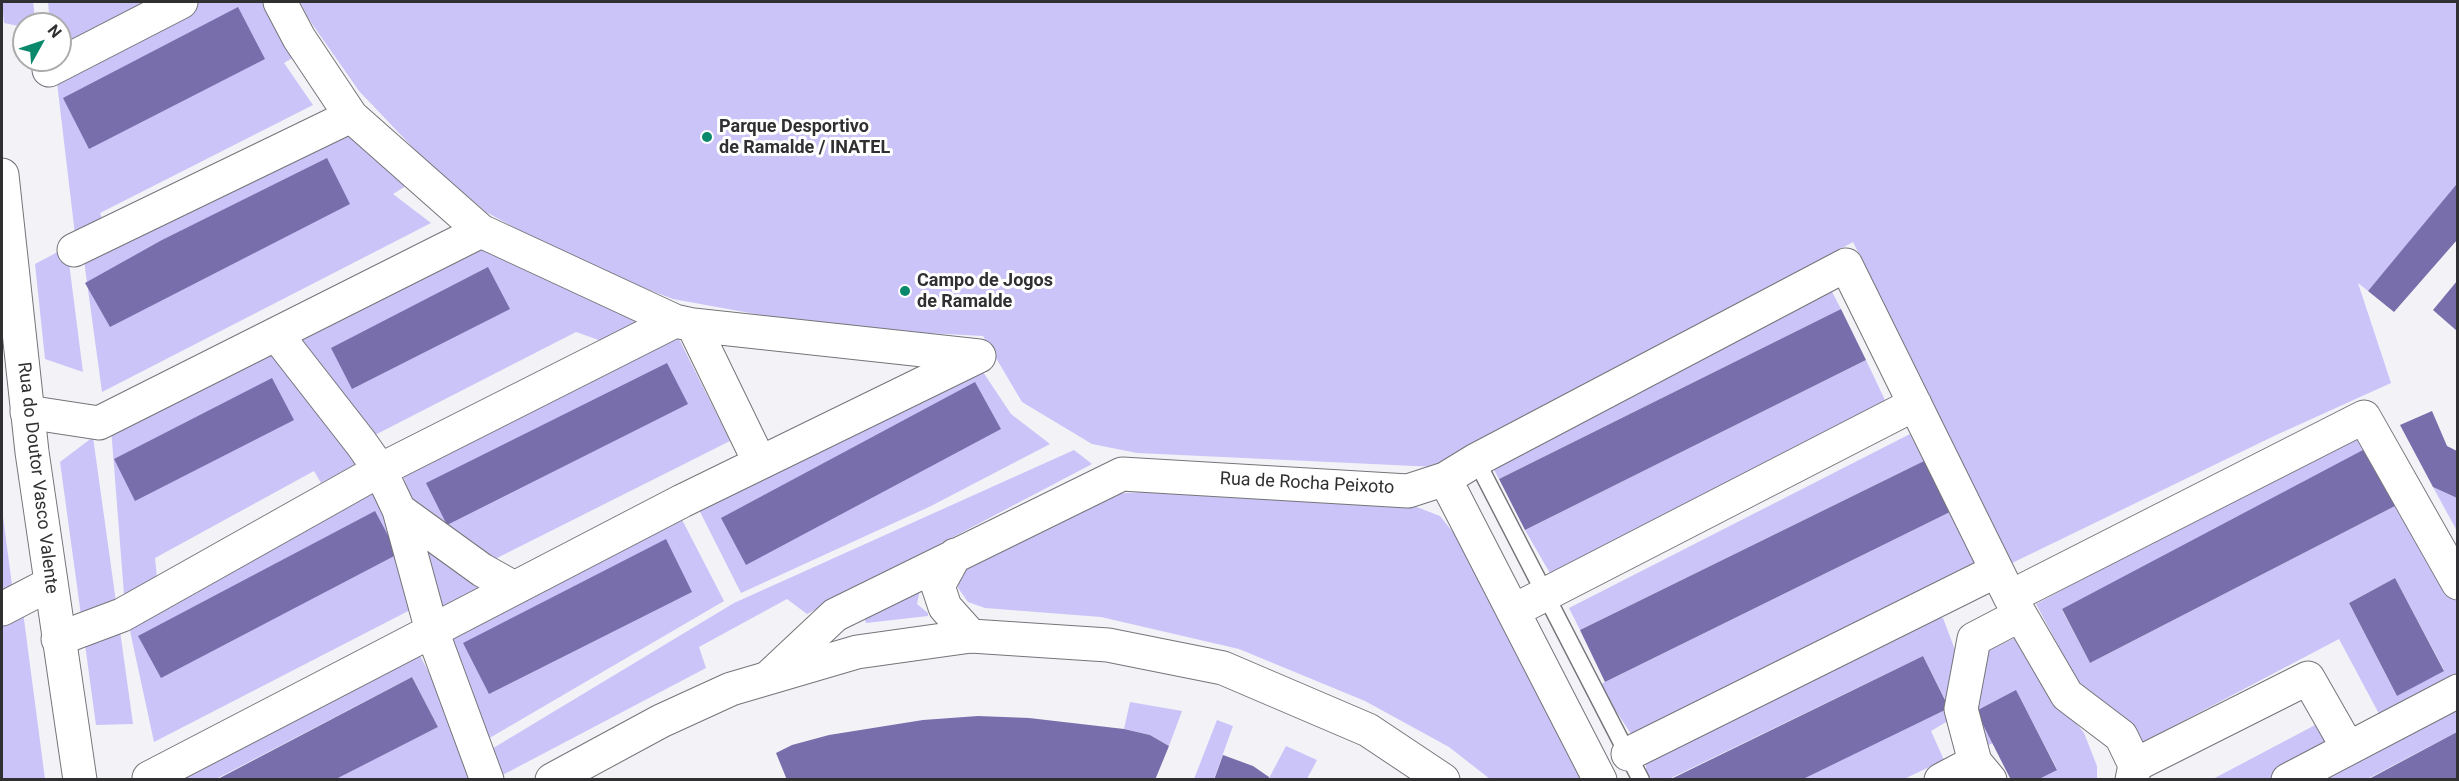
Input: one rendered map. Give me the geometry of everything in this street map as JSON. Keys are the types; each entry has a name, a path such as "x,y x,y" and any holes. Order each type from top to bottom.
{"street":[{"path":"72,58 181,2"},
{"path":"149,778 514,588 760,463 979,356 684,323 481,231 351,116 299,38 280,2"},
{"path":"74,250 351,116"},
{"name":"Rua do Doutor Vasco Valente","path":"2,175 10,336 27,412 80,780"},
{"path":"27,412 99,423 481,231"},
{"name":"Rua de Rocha Peixoto","path":"770,676 835,615 1122,474 1408,490 1445,479 1476,460 1846,265 1915,404"},
{"path":"684,323 760,463"},
{"path":"58,639 122,615 380,470 684,323"},
{"path":"276,334 361,442 380,470 399,510 432,631 487,780"},
{"path":"1513,611 1915,404 2008,594 2067,695 2121,736 2133,772 2308,678 2348,748"},
{"path":"1634,767 1951,594 2008,594 2364,417 2457,583"},
{"path":"1445,479 1600,780"},
{"path":"399,510 482,570 514,588"},
{"path":"955,555 938,586 945,608 971,636"},
{"path":"2,609 50,584"},
{"path":"1951,594 1974,639"},
{"path":"1941,780 1982,771 1961,709 1974,639 2008,594"},
{"name":"Rua de Rocha Peixoto","path":"552,780 661,721 731,689 857,652 971,636 1108,645 1223,668 1368,730 1443,780"},
{"path":"2288,780 2457,692"}],"lane":[{"path":"1476,460 1634,767"}],"shaded area":[{"path":"2,2 33,2 34,12 12,12 12,25 4,23"},
{"path":"48,2 162,2 72,49 72,12 49,12"},
{"path":"196,2 270,2 301,53 284,63 313,105 100,213 106,229 76,243 56,74 72,72 72,66"},
{"name":"Campo de Jogos de Ramalde","path":"300,2 2457,2 2457,186 2368,291 2358,283 2391,383 2274,436 2010,564 1853,242 1436,467 1137,453 1092,444 1022,402 983,336 832,328 673,299 579,263 486,212 419,154 359,91 308,18"},
{"path":"347,124 414,181 393,194 431,223 102,392 83,253"},
{"path":"480,238 638,313 636,330 610,344 576,332 371,437 289,335"},
{"path":"67,247 83,372 45,359 35,264"},
{"path":"1830,288 1841,309 1499,479 1488,459"},
{"path":"678,337 730,441 487,563 427,521 409,493 400,467"},
{"path":"270,345 361,461 321,483 314,471 155,558 158,588 125,607 111,428"},
{"path":"1866,360 1892,415 1558,587 1525,530"},
{"path":"977,363 1011,414 1050,444 931,506 741,593 695,502"},
{"path":"2354,433 2457,583 2457,687 2385,725 2339,639 2128,750 2044,655 2059,647 2036,604","holes":["2395,506 2090,663 2062,610 2062,609","2395,578 2444,670 2397,696 2349,603"]},
{"path":"1910,434 1924,461 1580,630 1569,608"},
{"path":"93,437 133,724 96,725 60,462"},
{"path":"1074,450 1092,464 807,614 787,599 699,647 706,668 495,779 485,753 734,603"},
{"path":"373,480 416,607 154,742 127,617"},
{"path":"2433,487 2457,498 2457,531"},
{"path":"1174,490 1409,504 1440,516 1464,546 1588,779 1490,779 1449,747 1365,701 1239,649 1101,617 985,608 968,602 958,588 960,574 981,558 1110,494"},
{"path":"2,509 12,585 2,590"},
{"path":"677,510 724,601 481,743 443,634"},
{"path":"1950,512 1977,563 1633,737 1599,685"},
{"path":"418,535 495,588 437,619"},
{"path":"920,590 917,604 928,613 928,616 866,623 864,618"},
{"path":"23,612 45,779 2,780 2,623"},
{"path":"1931,617 1943,618 1958,658 1953,718 1931,731 1944,760 1904,779 1801,779 1949,707 1923,656 1669,779 1652,779 1646,772 1646,759"},
{"path":"2019,636 2032,646 2067,712 2084,733 2097,766 2097,779 2037,779 2057,769 2016,691 1976,711 1993,743 1978,750 1971,713 1976,675 1984,653"},
{"path":"415,646 453,719 473,779 334,779 438,727 412,677 216,779 156,780"},
{"path":"1130,702 1182,711 1169,746 1150,735 1124,729"},
{"path":"2457,710 2457,732 2367,779 2322,780"},
{"path":"1217,720 1233,726 1214,779 1194,779"},
{"path":"2319,723 2336,755 2288,779 2211,780"},
{"path":"1286,746 1317,760 1307,779 1268,780"}],"building":[{"path":"238,7 265,59 89,149 63,98"},
{"path":"327,158 350,204 110,327 85,283 162,240"},
{"path":"2456,185 2457,240 2394,312 2368,291"},
{"path":"488,267 510,309 352,389 331,348"},
{"path":"2457,281 2457,331 2433,310"},
{"path":"1841,309 1866,360 1525,530 1499,479"},
{"path":"667,363 688,404 447,525 426,483"},
{"path":"272,378 294,420 135,501 114,459"},
{"path":"975,382 1001,429 746,565 721,518"},
{"path":"2432,411 2447,446 2457,451 2457,498 2433,487 2400,425"},
{"path":"2363,450 2395,506 2090,663 2062,609"},
{"path":"1924,461 1950,512 1605,682 1580,630"},
{"path":"375,511 398,554 161,678 138,636"},
{"path":"666,539 692,592 489,694 463,643"},
{"path":"2395,578 2444,671 2397,696 2349,603"},
{"path":"1923,656 1949,708 1801,780 1669,780"},
{"path":"412,677 438,727 334,780 216,780"},
{"path":"2016,690 2057,770 2037,780 2011,780 1976,711"},
{"path":"978,716 1029,718 1124,729 1150,735 1169,746 1155,780 787,780 776,753 792,745 829,735 923,720"},
{"path":"2457,732 2457,780 2367,780"},
{"path":"1223,755 1253,766 1269,777 1268,780 1214,780"}],"place":[{"name":"Parque Desportivo de Ramalde / INATEL","path":"707,137"},
{"name":"Campo de Jogos de Ramalde","path":"905,291"}]}
